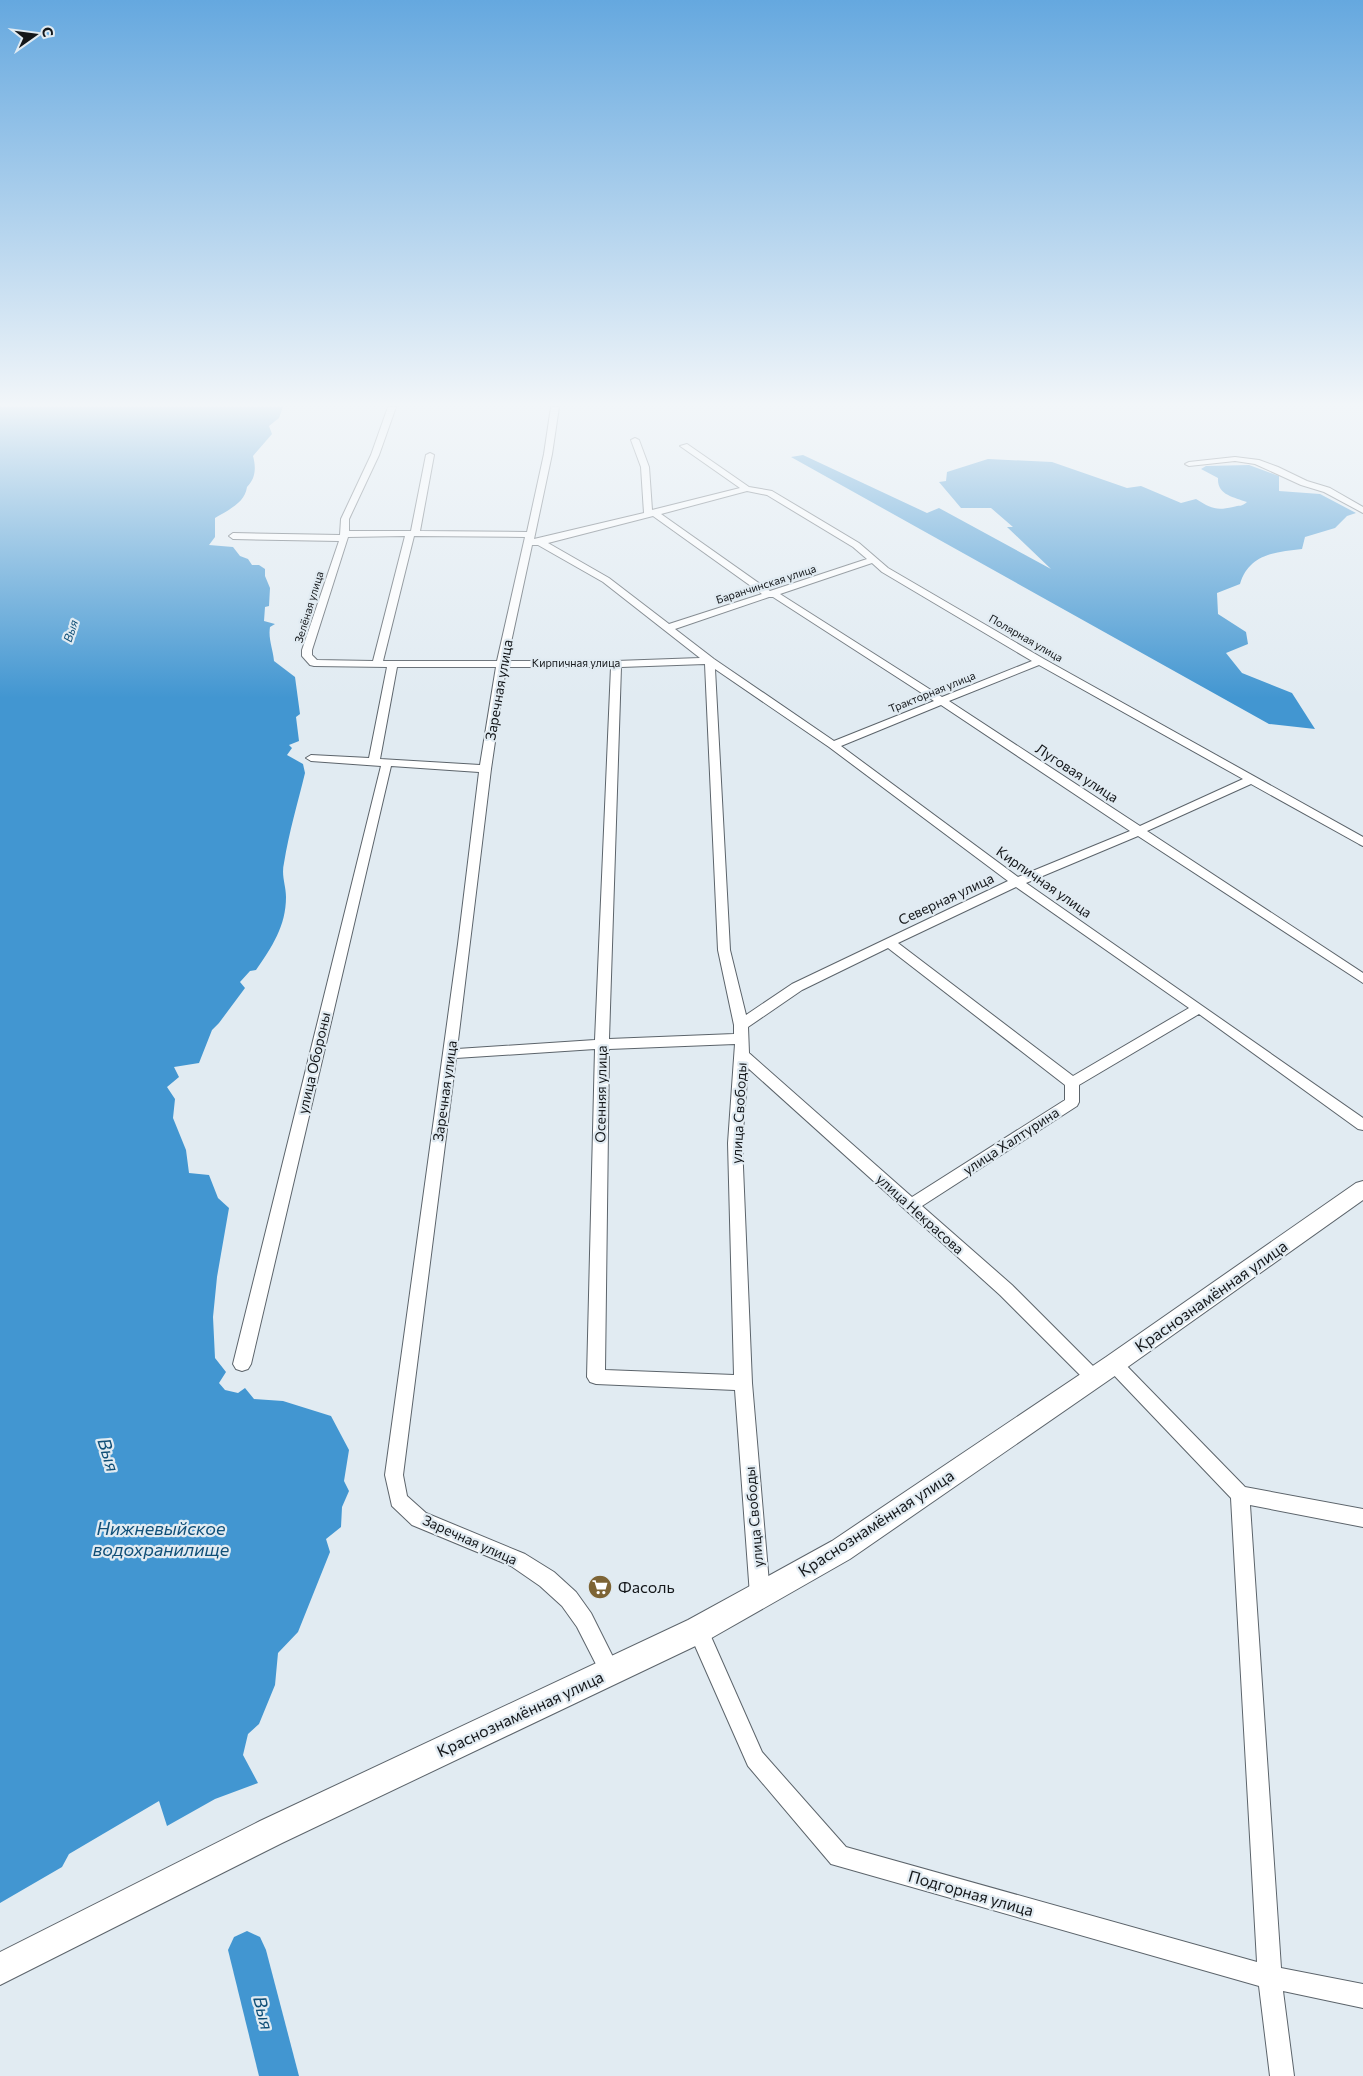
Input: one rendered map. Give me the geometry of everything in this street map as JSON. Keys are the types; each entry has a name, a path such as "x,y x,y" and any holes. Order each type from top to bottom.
{"main road":[{"name":"Краснознамённая улица","path":"0,1969 270,1832 698,1630 841,1550 1114,1364 1363,1189"}],"street":[{"name":"Зелёная улица","path":"323,664 310,660 307,656 307,650 344,536 345,519 352,504"},
{"path":"377,664 419,504"},
{"name":"Заречная улица","path":"539,504 533,540 502,663 485,769 450,1054 394,1475 399,1500 419,1519 518,1560 547,1579 569,1599 584,1620 610,1671"},
{"path":"650,504 651,513"},
{"path":"233,536 516,533 533,540 687,504"},
{"name":"Полярная улица","path":"788,504 856,544 885,570 1040,661 1363,842"},
{"path":"1352,504 1363,510"},
{"name":"Луговая улица","path":"651,513 772,594 942,702 1363,979"},
{"name":"Кирпичная улица","path":"533,540 606,580 710,661 832,745 1017,882 1200,1008 1363,1125"},
{"name":"Баранчинская улица","path":"668,628 872,560"},
{"name":"Кирпичная улица","path":"323,664 616,664 710,661"},
{"name":"улица Свободы","path":"710,661 724,950 741,1032 742,1055 735,1143 743,1383 760,1595"},
{"name":"Тракторная улица","path":"832,745 1040,661"},
{"name":"улица Обороны","path":"242,1364 381,762 393,664"},
{"name":"Осенняя улица","path":"616,664 602,1044 596,1377 743,1383"},
{"path":"311,758 485,769"},
{"name":"Северная улица","path":"741,1032 797,987 1017,882 1139,831 1253,779"},
{"path":"889,942 1072,1083 1200,1008"},
{"path":"450,1054 741,1032"},
{"name":"улица Некрасова","path":"742,1055 1006,1290 1093,1377"},
{"name":"улица Халтурина","path":"910,1206 1072,1102 1072,1083"},
{"path":"1114,1364 1240,1495 1363,1518"},
{"path":"1240,1495 1270,1977 1282,2076"},
{"name":"Подгорная улица","path":"698,1630 754,1759 839,1856 1270,1977 1363,1996"}],"water":[{"name":"Нижневыйское водохранилище","path":"0,504 237,504 215,518 215,537 209,545 233,547 240,556 248,559 252,565 259,565 265,569 265,576 270,588 269,606 265,607 264,621 275,624 270,627 270,640 274,661 295,677 300,714 296,717 299,741 289,745 292,748 287,755 303,764 305,773 283,868 286,893 284,917 281,927 273,944 256,970 250,971 240,982 245,988 212,1030 199,1063 174,1067 179,1077 167,1087 175,1099 173,1118 186,1150 189,1173 209,1175 218,1198 229,1208 217,1277 213,1317 215,1358 226,1372 219,1383 225,1390 238,1393 245,1388 254,1399 283,1401 331,1416 349,1450 344,1481 349,1491 342,1507 341,1527 326,1539 330,1552 298,1632 278,1653 275,1685 259,1724 248,1734 243,1755 258,1783 215,1799 167,1826 159,1801 69,1854 62,1867 0,1903"},
{"path":"875,504 908,504 927,513 939,508 1051,569 1007,527 1013,527 991,508 961,508 958,504 1205,504 1222,509 1244,504 1339,504 1356,513 1347,516 1335,528 1305,537 1302,549 1264,556 1250,566 1240,584 1217,593 1218,614 1246,632 1248,644 1226,653 1242,673 1292,693 1315,729 1269,724"}],"waterway":[{"name":"Выя","path":"247,1950 279,2076"}],"place":[{"name":"Фасоль","path":"600,1587"}]}
